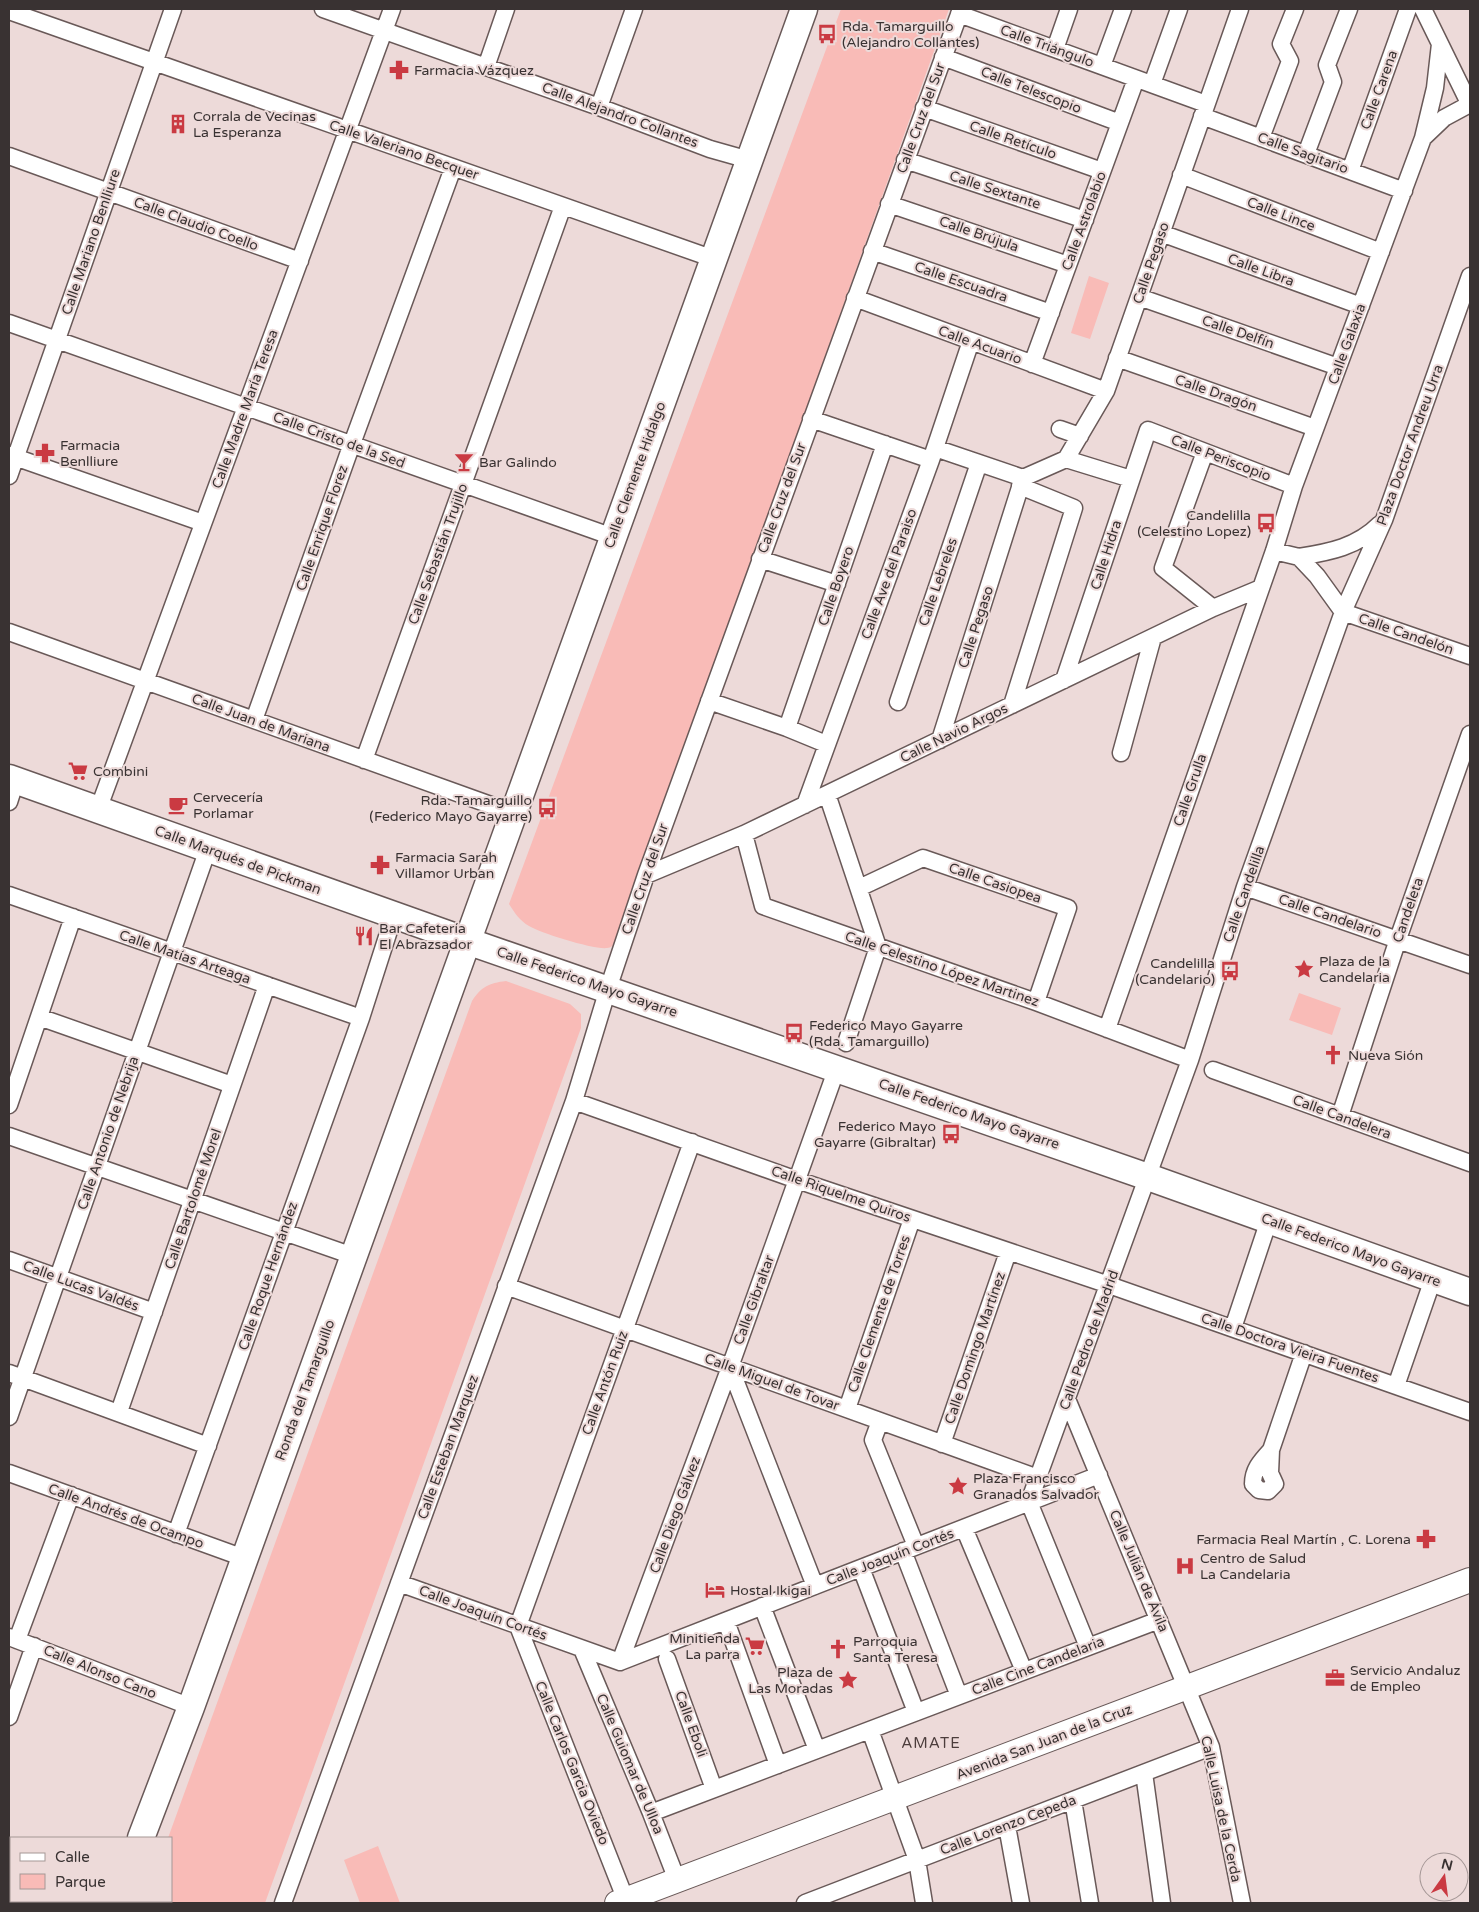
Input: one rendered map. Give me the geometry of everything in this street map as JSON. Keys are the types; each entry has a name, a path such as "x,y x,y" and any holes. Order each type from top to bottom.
{"main road":[{"name":"Calle Clemente Hidalgo","path":"467,941 804,9"},
{"name":"Calle Marqués de Pickman","path":"11,786 98,810 467,941"},
{"name":"Calle Federico Mayo Gayarre","path":"467,941 837,1068 1470,1292"},
{"name":"Ronda del Tamarguillo","path":"141,1837 191,1707 467,941"}],"street":[{"name":"Calle Mariano Benlliure","path":"9,476 12,456 57,340 173,9"},
{"name":"Calle Alejandro Collantes","path":"323,9 486,66 710,149 749,160"},
{"name":"Calle Madre María Teresa","path":"98,810 392,9"},
{"path":"486,66 506,9"},
{"path":"599,107 634,9"},
{"path":"1054,49 1069,9"},
{"path":"1102,66 1123,9"},
{"name":"Calle Astrolabio","path":"1032,364 1120,123 1144,81 1180,9"},
{"name":"Calle Pegaso","path":"1066,459 1106,391 1240,9"},
{"path":"1261,138 1290,61 1281,44 1295,9"},
{"path":"1306,154 1333,82 1327,66 1349,9"},
{"name":"Calle Carena","path":"1350,171 1408,9"},
{"path":"1423,9 1470,104 1444,118 1424,138"},
{"name":"Calle Valeriano Becquer","path":"9,11 714,259"},
{"name":"Calle Triángulo","path":"960,12 1054,49 1144,81 1204,110"},
{"name":"Calle Cruz del Sur","path":"608,989 646,875 760,558 960,12"},
{"name":"Calle Galaxia","path":"1274,551 1294,486 1315,428 1424,138 1435,88 1440,44"},
{"name":"Calle Telescopio","path":"943,57 1120,123"},
{"name":"Calle Retículo","path":"924,108 1102,171"},
{"name":"Calle Sagitario","path":"1204,110 1261,138 1404,191"},
{"name":"Calle Claudio Coello","path":"9,156 300,261"},
{"name":"Calle Sextante","path":"905,160 1085,220"},
{"name":"Calle Enrique Florez","path":"254,720 453,168"},
{"name":"Calle Lince","path":"1181,175 1381,252"},
{"name":"Calle Brújula","path":"889,204 1068,265"},
{"name":"Calle Sebastián Trujillo","path":"364,760 563,206"},
{"name":"Calle Libra","path":"1161,233 1361,306"},
{"name":"Calle Escuadra","path":"872,251 1051,312"},
{"name":"Plaza Doctor Andreu Urra","path":"1343,612 1384,520 1470,276"},
{"name":"Calle Delfín","path":"1139,297 1338,367"},
{"name":"Calle Acuario","path":"855,298 1106,391"},
{"name":"Calle Cristo de la Sed","path":"9,323 613,538"},
{"name":"Calle Ave del Paraiso","path":"805,805 933,454 957,394 971,341"},
{"name":"Calle Dragón","path":"1118,358 1315,428"},
{"path":"811,419 885,444 978,463 1074,508 1012,705"},
{"path":"1060,430 1080,436"},
{"name":"Calle Periscopio","path":"1148,430 1294,486"},
{"name":"Calle Hidra","path":"1064,680 1148,430"},
{"name":"Calle Boyero","path":"788,728 885,444"},
{"path":"1205,452 1163,568 1213,608"},
{"path":"12,456 203,523"},
{"path":"1021,482 1066,459 1131,479"},
{"name":"Calle Lebreles","path":"898,702 978,463"},
{"name":"Calle Pegaso","path":"940,740 1021,482"},
{"path":"1274,551 1299,557 1336,551 1369,535 1384,520"},
{"name":"Calle Grulla","path":"1106,1029 1274,551"},
{"path":"1299,557 1317,576 1343,612"},
{"path":"760,558 837,584"},
{"name":"Calle Navio Argos","path":"646,875 744,834 1213,608 1261,588"},
{"name":"Calle Candelón","path":"1343,612 1470,656"},
{"name":"Calle Candelilla","path":"1148,1177 1190,1060 1246,887 1343,612"},
{"name":"Calle Juan de Mariana","path":"9,632 512,813"},
{"path":"1121,753 1153,637"},
{"path":"709,701 788,728 826,744"},
{"name":"Candeleta","path":"1340,1116 1398,939 1470,734"},
{"path":"827,794 878,947 846,1043"},
{"name":"Calle Celestino López Martinez","path":"744,834 763,906 1036,1002 1190,1060"},
{"name":"Calle Antonio de Nebrija","path":"9,1417 16,1375 58,1278 208,850"},
{"name":"Calle Casiopea","path":"859,888 923,858 1068,908 1036,1002"},
{"name":"Calle Candelario","path":"1246,887 1470,965"},
{"name":"Calle Matías Arteaga","path":"9,895 360,1018"},
{"name":"Calle Roque Hernández","path":"176,1534 360,1018 394,915"},
{"path":"9,1105 73,917"},
{"name":"Calle Bartolomé Morel","path":"119,1412 267,985"},
{"name":"Calle Esteban Marquez","path":"283,1903 574,1100 608,989"},
{"path":"39,1017 232,1085"},
{"name":"Calle Gibraltar","path":"730,1367 837,1068"},
{"name":"Calle Candelera","path":"1213,1070 1470,1163"},
{"name":"Calle Riquelme Quiros","path":"574,1100 797,1180 1109,1285"},
{"path":"9,1136 353,1256"},
{"name":"Calle Antón Ruiz","path":"518,1626 692,1142"},
{"name":"Calle Pedro de Madrid","path":"1028,1502 1148,1177"},
{"name":"Calle Clemente de Torres","path":"846,1409 912,1219"},
{"path":"1233,1328 1269,1220"},
{"name":"Calle Domingo Martínez","path":"942,1444 1008,1252"},
{"name":"Calle Lucas Valdés","path":"9,1260 154,1312"},
{"path":"1396,1386 1433,1279"},
{"name":"Calle Doctora Vieira Fuentes","path":"1109,1285 1470,1412"},
{"name":"Calle Miguel de Tovar","path":"506,1286 1038,1478"},
{"path":"1271,1450 1304,1353"},
{"path":"730,1367 815,1586"},
{"name":"Calle Diego Gálvez","path":"620,1662 730,1367"},
{"path":"16,1375 208,1446"},
{"name":"Calle Julián de Ávila","path":"1067,1399 1187,1688"},
{"path":"880,1421 873,1440 910,1549 910,1569 959,1696"},
{"name":"Calle Andrés de Ocampo","path":"9,1473 244,1558"},
{"name":"Calle Joaquín Cortés","path":"399,1583 620,1662 1099,1475"},
{"path":"13,1638 71,1495"},
{"path":"1028,1502 1088,1647"},
{"path":"964,1528 1024,1671"},
{"path":"651,1813 916,1712 861,1568"},
{"name":"Avenida San Juan de la Cruz","path":"624,1902 677,1880 1470,1580"},
{"path":"762,1606 817,1750"},
{"name":"Calle Cine Candelaria","path":"916,1712 1159,1620"},
{"path":"726,1621 778,1764"},
{"name":"Calle Carlos Garcia Oviedo","path":"518,1626 624,1902"},
{"name":"Calle Alonso Cano","path":"13,1638 191,1707"},
{"path":"9,1717 34,1646"},
{"name":"Calle Guiomar de Ulloa","path":"582,1648 677,1880"},
{"name":"Calle Eboli","path":"667,1659 714,1789"},
{"name":"Calle Luisa de la Cerda","path":"1187,1688 1211,1747 1242,1903"},
{"path":"870,1730 917,1860 924,1903"},
{"name":"Calle Lorenzo Cepeda","path":"805,1903 833,1898 917,1860 1211,1747"},
{"path":"1144,1773 1162,1903"},
{"path":"1073,1800 1090,1903"},
{"path":"1007,1826 1021,1903"}],"green space":[{"path":"841,9 949,9 616,942 610,947 601,948 544,933 526,924 509,904"},
{"path":"1089,276 1109,283 1090,339 1071,333"},
{"path":"506,981 570,1004 581,1014 581,1028 265,1903 145,1903 172,1902 172,1837 168,1837 472,1001 486,986"},
{"path":"1299,993 1341,1008 1332,1035 1289,1020"},
{"path":"378,1846 400,1903 360,1903 344,1860"}],"place":[{"name":"Rda. Tamarguillo (Alejandro Collantes)","path":"827,34"},
{"name":"Farmacia Vázquez","path":"399,70"},
{"name":"Corrala de Vecinas La Esperanza","path":"178,124"},
{"name":"Farmacia Benlliure","path":"45,453"},
{"name":"Bar Galindo","path":"464,462"},
{"name":"Candelilla (Celestino Lopez)","path":"1266,523"},
{"name":"Combini","path":"78,771"},
{"name":"Cervecería Porlamar","path":"178,805"},
{"name":"Rda. Tamarguillo (Federico Mayo Gayarre)","path":"547,808"},
{"name":"Farmacia Sarah Villamor Urban","path":"380,865"},
{"name":"Bar Cafetería El Abrazsador","path":"364,936"},
{"name":"Plaza de la Candelaria","path":"1304,969"},
{"name":"Candelilla (Candelario)","path":"1230,971"},
{"name":"Federico Mayo Gayarre (Rda. Tamarguillo)","path":"794,1033"},
{"name":"Nueva Sión","path":"1333,1055"},
{"name":"Federico Mayo Gayarre (Gibraltar)","path":"951,1134"},
{"name":"Plaza Francisco Granados Salvador","path":"958,1486"},
{"name":"Farmacia Real Martín , C. Lorena","path":"1426,1539"},
{"name":"Centro de Salud La Candelaria","path":"1185,1566"},
{"name":"Hostal Ikigai","path":"715,1590"},
{"name":"Minitienda La parra","path":"755,1646"},
{"name":"Parroquia Santa Teresa","path":"838,1649"},
{"name":"Servicio Andaluz de Empleo","path":"1335,1678"},
{"name":"Plaza de Las Moradas","path":"848,1680"}],"district":[{"name":"AMATE","path":"931,1743"}]}
